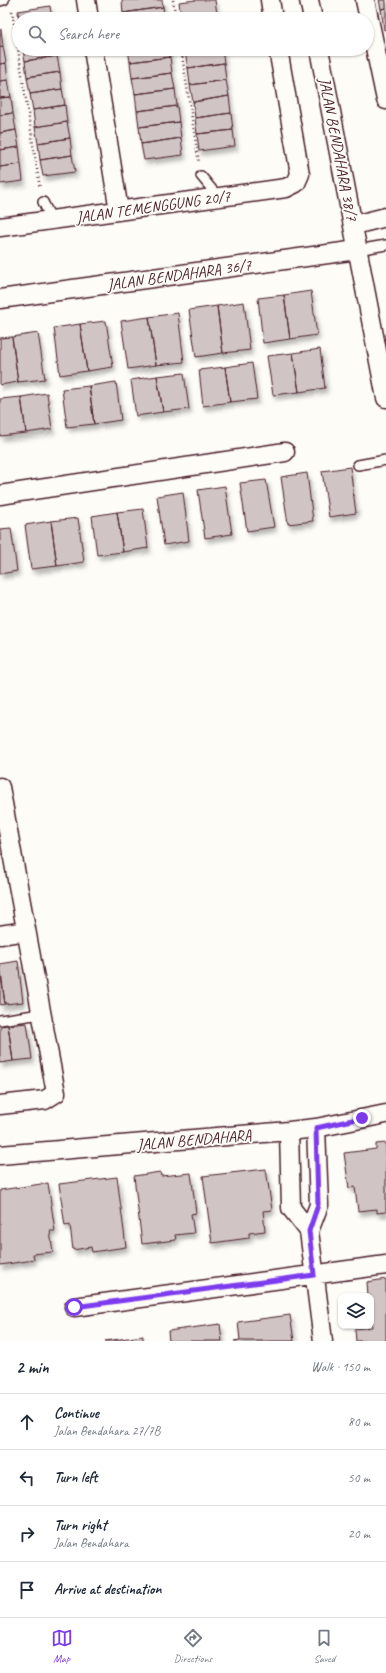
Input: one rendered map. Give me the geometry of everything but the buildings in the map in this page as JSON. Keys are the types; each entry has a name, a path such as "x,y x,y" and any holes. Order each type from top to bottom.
{"street":[{"path":"86,0 88,12"},
{"path":"270,0 272,12"},
{"path":"309,0 312,12"},
{"path":"365,0 368,12"},
{"path":"374,43 386,100"},
{"path":"94,56 119,211"},
{"name":"JALAN TEMENGGUNG 20/7","path":"0,227 220,198 286,188 296,183 300,174 279,56"},
{"name":"JALAN BENDAHARA 38/7","path":"320,56 354,224 357,250"},
{"path":"354,224 386,217"},
{"path":"357,250 386,398"},
{"name":"JALAN BENDAHARA 36/7","path":"0,299 357,250"},
{"path":"0,495 285,452"},
{"path":"0,788 5,843 26,932 56,1093 45,1100 0,1105"},
{"path":"0,935 26,932"},
{"name":"JALAN BENDAHARA","path":"0,1155 289,1131 316,1128 386,1114"},
{"path":"316,1128 318,1205 309,1231 323,1341"},
{"path":"289,1131 291,1208 309,1231"},
{"path":"74,1307 386,1265"}],"lane":[{"path":"0,1 4,0"},
{"path":"201,176 220,198"},
{"path":"43,202 52,220"},
{"path":"357,250 386,245"},
{"path":"358,465 386,460"},
{"path":"0,1020 41,1014"}],"path":[{"path":"173,0 175,12"},
{"path":"12,8 13,12"},
{"path":"20,56 43,202"},
{"path":"182,56 201,176"}],"route":[{"path":"74,1307 314,1275 309,1231 318,1205 316,1128 362,1118"}]}
